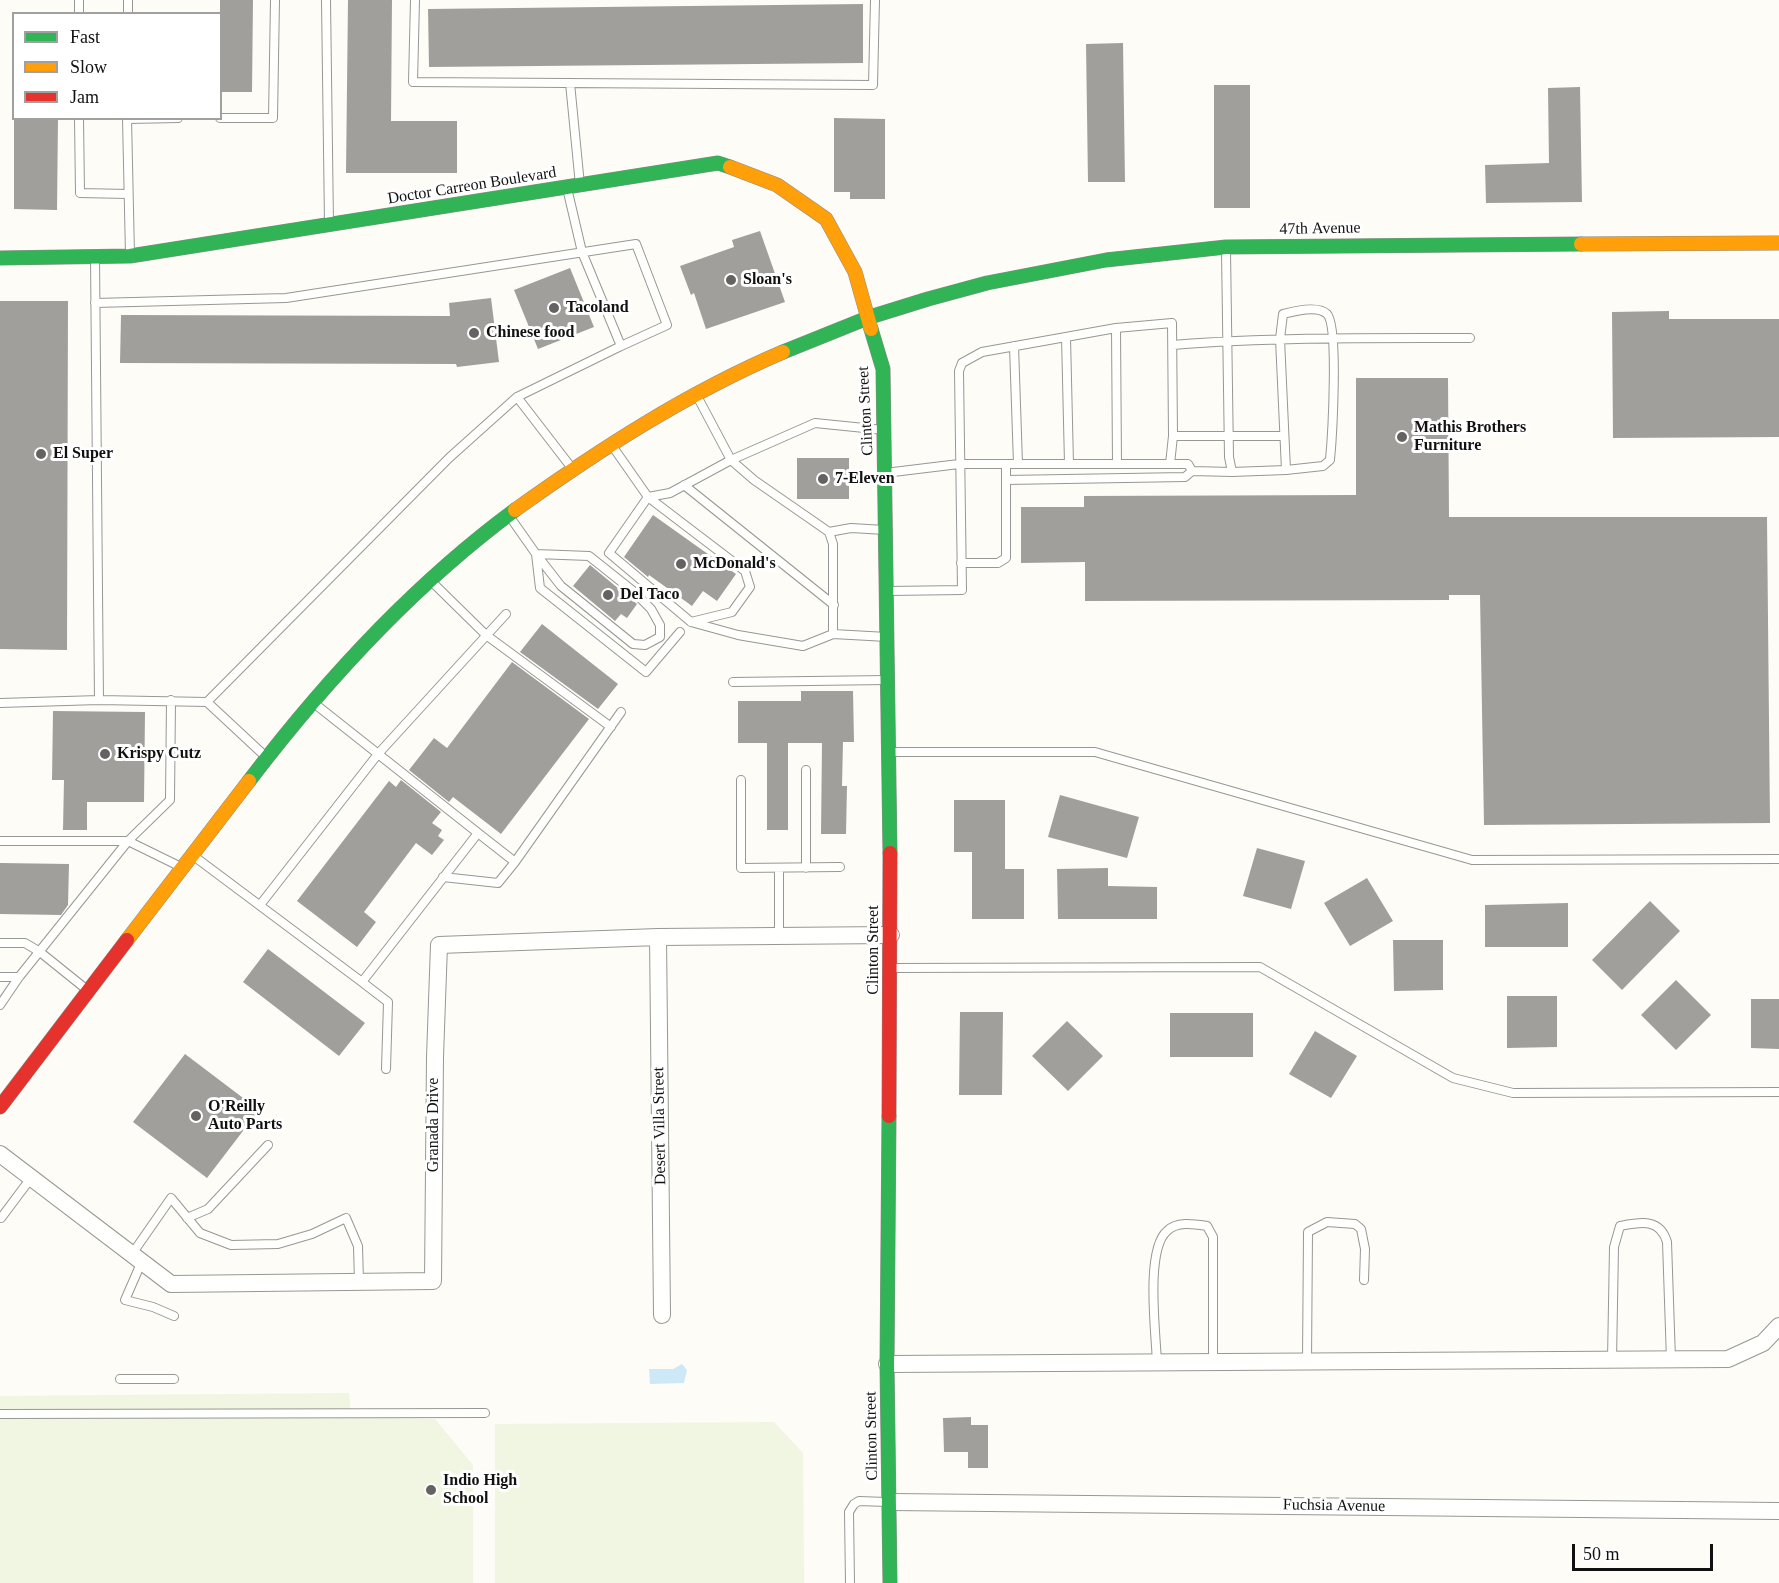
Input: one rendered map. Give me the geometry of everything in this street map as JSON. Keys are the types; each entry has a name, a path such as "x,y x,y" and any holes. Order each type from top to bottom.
{"main road":[{"name":"Doctor Carreon Boulevard","path":"0,258 130,256 718,164 777,185 826,219 855,272 869,319"},
{"name":"47th Avenue","path":"0,1107 267,758 312,701 369,638 429,580 508,514 612,444 696,394 770,357 828,333 943,296 1025,275 1122,257 1226,247 1779,243"},
{"name":"Clinton Street","path":"869,319 883,369 886,530 891,935 887,1364 891,1583"}],"street":[{"name":"Granada Drive","path":"0,1154 171,1284 433,1281 435,1057 439,945 658,937 891,935"},
{"name":"Desert Villa Street","path":"658,937 662,1315"},
{"path":"887,1364 1728,1359 1763,1343 1779,1326"},
{"name":"Fuchsia Avenue","path":"890,1502 1779,1511"}],"lane":[{"path":"222,118 273,118 275,0"},
{"path":"326,0 329,225"},
{"path":"415,0 413,82 873,85 875,0"},
{"path":"570,83 574,186 582,252 621,346"},
{"path":"79,120 80,192 128,194"},
{"path":"127,120 130,256"},
{"path":"95,303 286,298 636,244 667,325 517,397 449,458 207,702"},
{"path":"1226,247 1229,457 1232,472"},
{"path":"95,257 99,700"},
{"path":"1006,480 1185,477 1192,471 1286,470 1323,466 1330,460 1334,338 1329,316 1324,311 1303,309 1283,314 1280,339 1286,470"},
{"path":"886,592 962,590 958,371 962,363 982,352 1116,328 1172,323 1173,436 1170,464"},
{"path":"1116,328 1118,464"},
{"path":"1066,337 1069,464"},
{"path":"1173,345 1228,340 1470,338"},
{"path":"1014,346 1018,464"},
{"path":"696,394 731,460 754,480 829,532 832,544 833,634"},
{"path":"517,397 573,470"},
{"path":"884,430 814,423 731,460 670,493 648,497 609,553 691,622 738,635 803,646 833,634 887,637"},
{"path":"1173,436 1283,436"},
{"path":"612,444 648,497 745,571 750,588 732,612 691,622"},
{"path":"885,473 959,464 1188,464 1192,471"},
{"path":"961,563 998,562 1006,558 1006,464"},
{"path":"684,485 834,605"},
{"path":"508,514 536,554 561,586 633,644 645,645 660,636 660,625 651,609 633,591 589,556 536,554"},
{"path":"829,532 851,528 886,530"},
{"path":"536,554 540,588 646,672 680,632"},
{"path":"429,580 486,635 611,727"},
{"path":"260,905 378,754 506,614"},
{"path":"733,682 888,680"},
{"path":"0,704 99,700 207,702 267,758"},
{"path":"0,1005 19,977 128,841 170,800 171,700"},
{"path":"312,701 515,862"},
{"path":"443,877 498,883 621,712"},
{"path":"889,752 1095,752 1472,860 1779,859"},
{"path":"806,770 806,868"},
{"path":"741,780 741,868 840,867"},
{"path":"362,982 478,833"},
{"path":"0,841 128,841 183,867"},
{"path":"192,855 388,1002 386,1069"},
{"path":"778,868 779,936"},
{"path":"0,943 26,943 88,991"},
{"path":"891,968 1260,967 1452,1078 1513,1093 1779,1092"},
{"path":"0,977 19,977"},
{"path":"188,1218 208,1209 268,1145"},
{"path":"1,1218 31,1178"},
{"path":"174,1316 153,1307 125,1300 137,1258 171,1198 200,1233 231,1245 278,1244 312,1234 346,1218 358,1246 359,1282"},
{"path":"1307,1362 1308,1232 1327,1222 1355,1224 1361,1229 1365,1249 1364,1280"},
{"path":"1612,1360 1614,1247 1620,1226 1638,1222 1653,1224 1659,1228 1664,1232 1667,1242 1671,1360"},
{"path":"1157,1363 1153,1275 1159,1240 1168,1229 1189,1223 1207,1226 1213,1237 1214,1362"},
{"path":"120,1379 174,1379"},
{"path":"0,1414 485,1413"},
{"path":"850,1583 849,1512 859,1501 890,1502"}],"green space":[{"path":"349,1393 351,1417 435,1419 473,1465 473,1583 0,1583 0,1396"},
{"path":"774,1422 803,1453 804,1583 495,1583 495,1424"}],"water":[{"path":"682,1364 687,1370 684,1383 650,1384 649,1369 673,1369"}],"building":[{"path":"220,0 253,0 252,92 222,92 222,12 220,12"},
{"path":"348,0 392,0 391,121 457,121 457,173 346,173"},
{"path":"863,4 863,63 429,67 428,9"},
{"path":"1123,43 1125,182 1088,182 1086,44"},
{"path":"1214,85 1250,85 1250,208 1214,208"},
{"path":"1580,87 1582,202 1486,203 1485,165 1549,163 1548,88"},
{"path":"834,118 885,119 885,199 850,199 850,192 834,192"},
{"path":"14,120 58,120 57,210 14,209"},
{"name":"Sloan's","path":"760,231 785,302 706,329 694,293 691,295 680,266 734,247 732,240"},
{"name":"Tacoland","path":"570,268 594,327 538,349 514,290"},
{"path":"491,298 499,362 457,367 456,364 120,363 121,315 450,316 449,303"},
{"path":"0,301 68,301 67,650 0,649"},
{"path":"1669,311 1669,319 1779,319 1779,437 1613,438 1612,312"},
{"path":"1356,378 1448,378 1449,517 1767,517 1770,823 1484,825 1480,595 1449,595 1449,600 1085,601 1085,562 1021,563 1021,507 1084,507 1084,496 1356,495"},
{"name":"7-Eleven","path":"797,458 849,458 849,499 797,499"},
{"name":"McDonald's","path":"653,515 736,574 717,601 703,591 692,606 649,575 648,577 624,557"},
{"name":"Del Taco","path":"590,565 637,604 627,618 621,614 615,621 573,586"},
{"path":"542,624 618,684 598,709 520,652"},
{"path":"512,662 589,719 501,834 453,797 449,802 409,770 434,738 447,748"},
{"path":"801,691 853,691 854,742 843,742 842,786 847,786 846,834 821,834 822,743 788,743 788,830 767,830 767,743 738,743 738,701 801,701"},
{"path":"53,711 145,712 144,802 87,802 87,830 63,830 64,780 52,780"},
{"path":"401,780 441,812 432,823 442,830 438,836 444,840 432,855 416,843 364,912 376,922 357,947 297,901 389,781 396,787"},
{"path":"1060,795 1139,817 1127,858 1048,837"},
{"path":"954,800 1005,800 1005,869 1024,869 1024,919 972,919 972,852 954,852"},
{"path":"1257,848 1305,861 1291,909 1243,896"},
{"path":"0,863 69,864 68,905 61,915 0,914"},
{"path":"1108,868 1108,886 1157,887 1157,919 1058,919 1057,869"},
{"path":"1367,878 1393,921 1350,946 1324,903"},
{"path":"1650,901 1680,931 1622,990 1592,960"},
{"path":"1568,903 1568,947 1485,947 1485,905"},
{"path":"1393,940 1443,940 1443,990 1394,991"},
{"path":"268,949 365,1023 339,1056 243,982"},
{"path":"1676,980 1711,1015 1676,1050 1641,1015"},
{"path":"1507,996 1557,996 1557,1047 1507,1048"},
{"path":"1751,999 1779,999 1779,1049 1751,1048"},
{"path":"960,1012 1003,1012 1002,1095 959,1095"},
{"path":"1170,1013 1253,1013 1253,1057 1170,1057"},
{"path":"1067,1021 1103,1056 1068,1091 1032,1056"},
{"path":"1315,1031 1357,1056 1331,1098 1289,1074"},
{"name":"O'Reilly Auto Parts","path":"185,1054 259,1110 207,1178 133,1122"},
{"path":"971,1417 971,1425 988,1425 988,1468 968,1468 968,1452 944,1452 943,1418"}],"traffic: fast":[{"path":"0,258 130,256 718,163 730,167"},
{"path":"783,352 870,317 928,299 987,283 1106,260 1226,247 1581,244"},
{"path":"871,329 883,369 890,853"},
{"path":"249,781 278,743 372,636 441,570 515,510"},
{"path":"889,1116 887,1364 890,1583"}],"traffic: slow":[{"path":"730,167 777,185 826,219 855,272 871,329"},
{"path":"1581,244 1779,243"},
{"path":"515,510 644,424 712,386 783,352"},
{"path":"127,940 249,781"}],"traffic: jam":[{"path":"889,1116 890,853"},
{"path":"0,1107 127,940"}],"place":[{"name":"Sloan's","path":"731,280"},
{"name":"Tacoland","path":"554,308"},
{"name":"Chinese food","path":"474,333"},
{"name":"Mathis Brothers Furniture","path":"1402,437"},
{"name":"El Super","path":"41,454"},
{"name":"7-Eleven","path":"823,479"},
{"name":"McDonald's","path":"681,564"},
{"name":"Del Taco","path":"608,595"},
{"name":"Krispy Cutz","path":"105,754"},
{"name":"O'Reilly Auto Parts","path":"196,1116"},
{"name":"Indio High School","path":"431,1490"}]}
